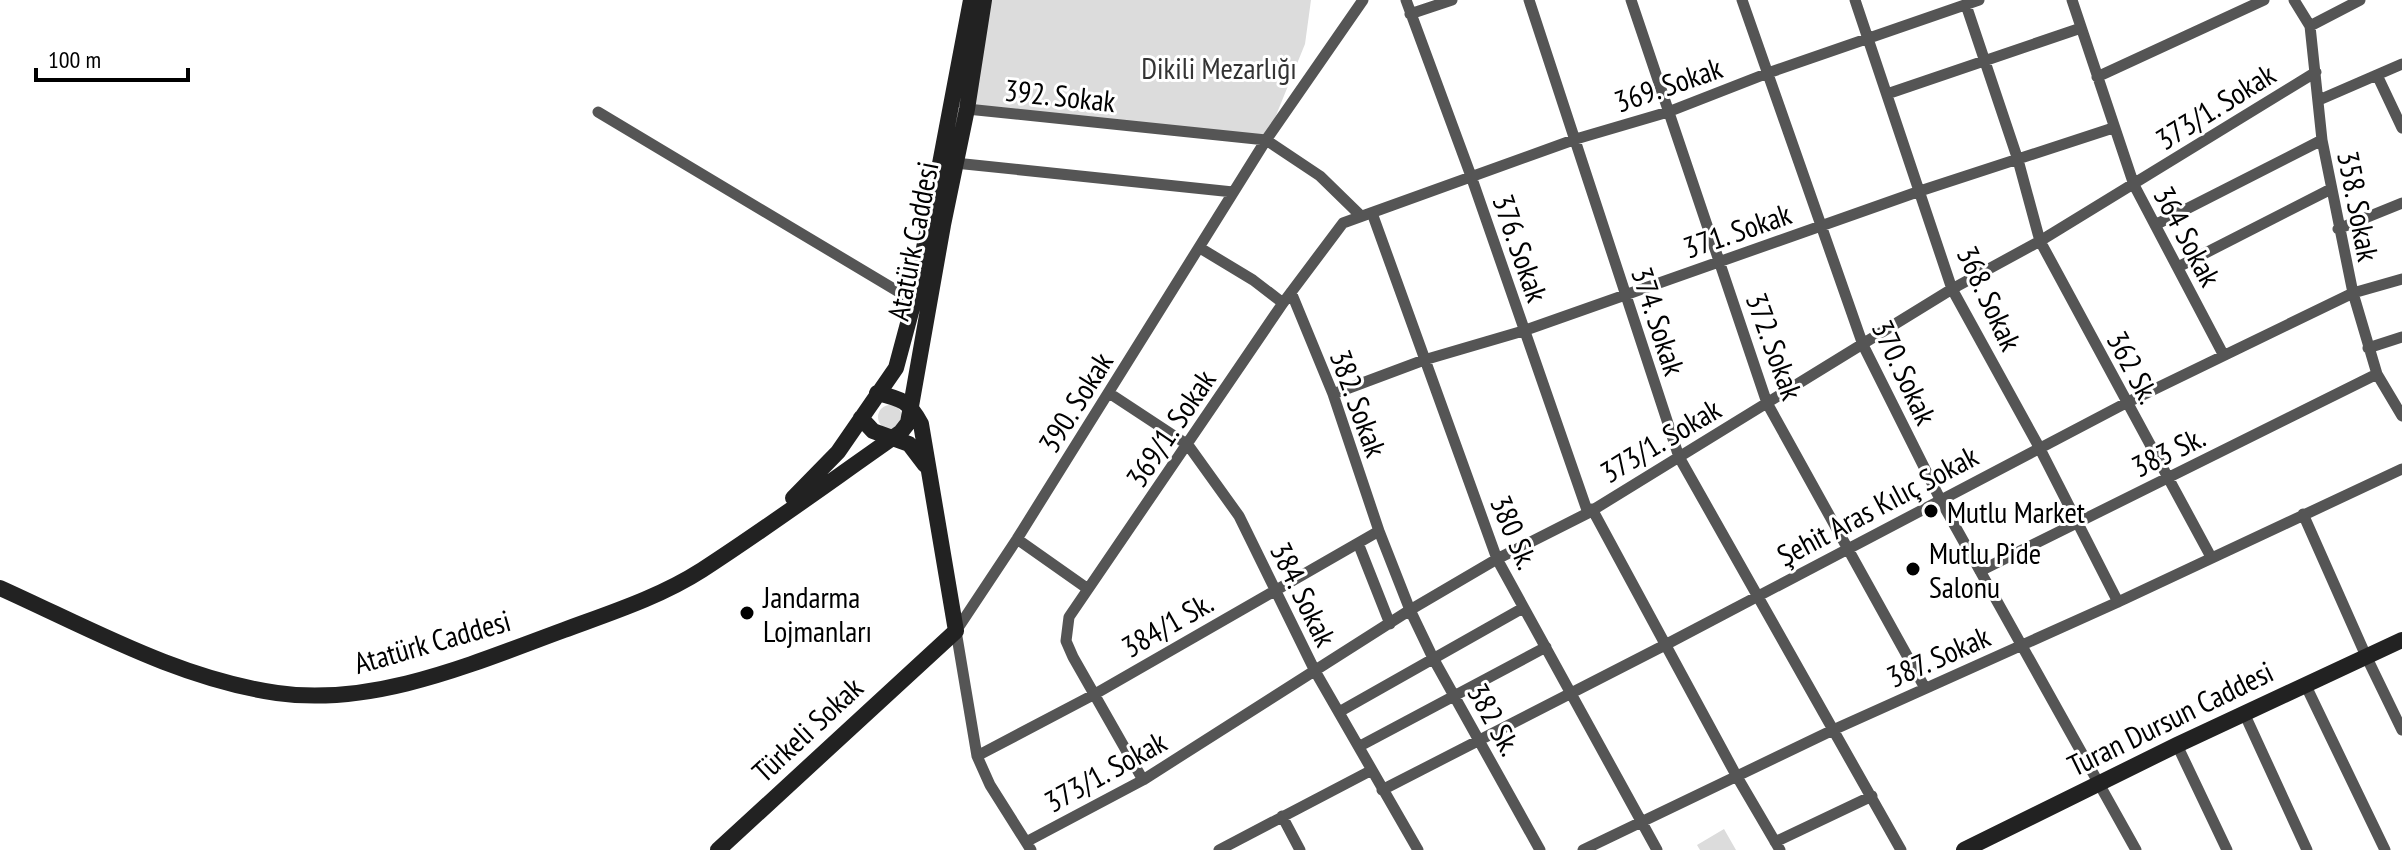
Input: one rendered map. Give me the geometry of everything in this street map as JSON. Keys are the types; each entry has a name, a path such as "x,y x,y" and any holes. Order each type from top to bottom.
{"main road":[{"name":"Atatürk Caddesi","path":"734,548 780,511 838,452 896,368 914,301 971,0"},
{"name":"Atatürk Caddesi","path":"0,588 146,654 212,679 279,693 348,694 389,688 433,676 614,612 701,571 908,423 967,109 984,0"},
{"path":"877,393 912,406 921,424 956,631"},
{"path":"861,418 873,431 909,444 928,469"},
{"name":"Türkeli Sokak","path":"718,850 956,631"},
{"name":"Turan Dursun Caddesi","path":"1964,850 2177,745 2402,640"}],"street":[{"name":"390. Sokak","path":"956,631 1017,539 1266,140 1363,0"},
{"name":"376. Sokak","path":"1406,0 1590,511 1778,846"},
{"path":"1410,14 1452,0"},
{"name":"374. Sokak","path":"1529,0 1679,457 1901,850"},
{"name":"372. Sokak","path":"1631,0 1767,403 1925,688"},
{"name":"370. Sokak","path":"1742,0 1863,345 1941,501 2136,850"},
{"name":"368. Sokak","path":"1855,0 1952,289 2039,447 2118,602"},
{"name":"369. Sokak","path":"1367,214 1576,139 1668,112 1768,73 1960,4 1979,0"},
{"name":"364 Sokak","path":"2072,0 2134,185 2223,354"},
{"path":"2097,77 2264,0"},
{"name":"358. Sokak","path":"2294,0 2310,26 2322,140 2353,293 2377,374 2402,416"},
{"path":"2310,26 2360,0"},
{"name":"362 Sk.","path":"1960,4 2018,160 2040,241 2211,557"},
{"path":"1887,94 2081,28"},
{"path":"2319,100 2402,64"},
{"name":"373/1. Sokak","path":"1028,846 1143,780 1410,610 1497,559 1590,511 1952,289 2134,185 2316,72"},
{"path":"2377,75 2402,128"},
{"name":"392. Sokak","path":"967,109 1266,140 1320,176 1367,214"},
{"path":"598,112 914,301"},
{"name":"371. Sokak","path":"1333,394 1424,360 1523,331 1920,191 2113,128"},
{"path":"2155,225 2322,140"},
{"path":"955,163 1233,192"},
{"path":"2178,267 2331,189"},
{"path":"2338,229 2402,203"},
{"name":"369/1. Sokak","path":"1143,780 1066,641 1069,617 1337,229 1343,223 1367,214"},
{"name":"380 Sk.","path":"1367,214 1497,559 1657,850"},
{"path":"1200,248 1253,280 1283,303"},
{"name":"Şehit Aras Kılıç Sokak","path":"1382,790 2223,354 2353,293 2402,279"},
{"name":"382. Sokak","path":"1291,292 1333,394 1379,531 1410,610"},
{"path":"2368,348 2402,337"},
{"name":"383 Sk.","path":"1980,571 2377,374"},
{"name":"384. Sokak","path":"1109,393 1188,445 1239,516 1315,671 1418,850"},
{"name":"387. Sokak","path":"1583,850 1736,775 2402,469"},
{"path":"2303,514 2402,730"},
{"name":"384/1 Sk.","path":"977,756 1095,694 1379,531"},
{"path":"1017,539 1088,589"},
{"path":"1358,543 1390,624"},
{"path":"1339,712 1523,608"},
{"name":"382 Sk.","path":"1410,610 1433,658 1540,850"},
{"path":"956,631 977,756 990,785 1028,846"},
{"path":"1360,746 1546,647"},
{"path":"2305,684 2385,850"},
{"path":"2244,713 2307,850"},
{"path":"2177,745 2227,850"},
{"path":"1219,850 1372,770"},
{"path":"1778,846 1872,796"},
{"path":"1282,816 1300,850"}],"green space":[{"name":"Dikili Mezarlığı","path":"991,0 1311,0 1305,44 1266,140 973,110"},
{"path":"890,405 898,409 902,417 898,425 890,429 882,425 878,417 882,409"},
{"path":"1724,829 1736,850 1700,850 1697,845"}],"place":[{"name":"Mutlu Market","path":"1931,511"},
{"name":"Mutlu Pide Salonu","path":"1913,569"},
{"name":"Jandarma Lojmanları","path":"747,613"}]}
